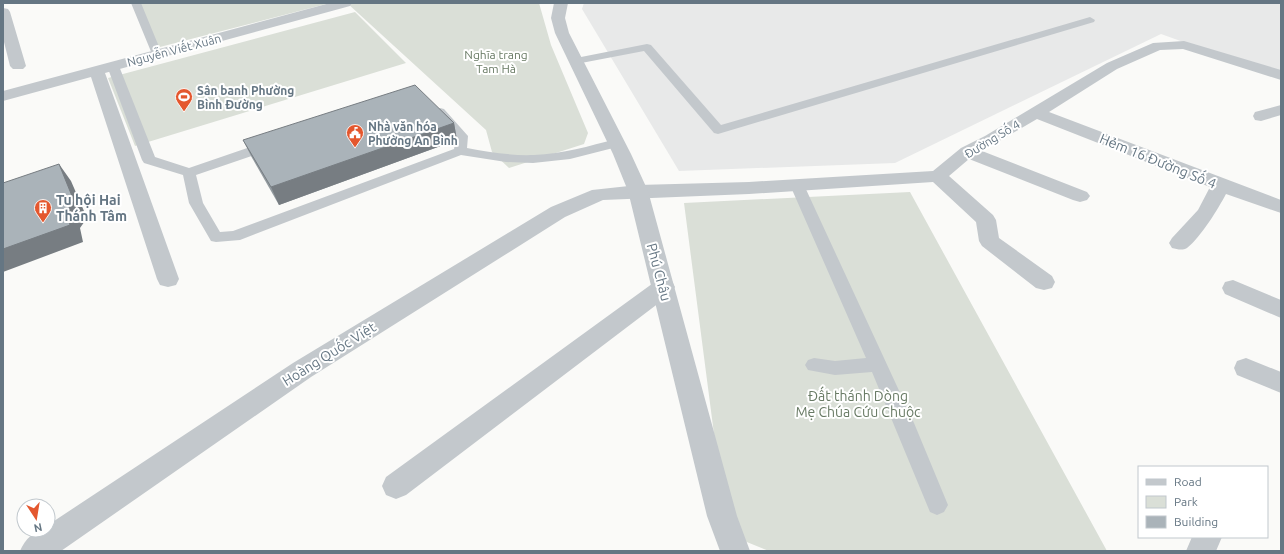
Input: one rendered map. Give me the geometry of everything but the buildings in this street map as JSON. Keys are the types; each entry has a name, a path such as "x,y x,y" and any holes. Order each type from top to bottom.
{"street":[{"name":"Nguyễn Viết Xuân","path":"3,96 345,3"},
{"name":"Phú Châu","path":"561,3 558,18 562,33 638,190 722,516 728,548"},
{"path":"3,12 11,66 20,92"},
{"name":"Đường Số 4","path":"938,176 967,152 1112,66 1158,46 1184,45 1281,75"},
{"path":"105,69 168,279"},
{"path":"1261,116 1281,110"},
{"name":"Hẻm 16 Đường Số 4","path":"1036,112 1158,159 1220,186 1281,207"},
{"path":"967,152 1080,196"},
{"path":"638,190 797,184 938,176 986,220 989,242 1044,282"},
{"path":"1179,243 1206,213 1220,186"},
{"name":"Hoàng Quốc Việt","path":"34,551 302,370 558,212 599,194 638,190"},
{"path":"396,486 664,288"},
{"path":"1233,288 1281,309"},
{"path":"1246,368 1281,383"},
{"path":"1201,551 1206,538"}],"lane":[{"path":"136,3 157,54"},
{"path":"576,61 647,47 718,130 1090,20"},
{"path":"105,69 149,160 188,173 284,140"},
{"path":"430,102 462,136 460,151"},
{"path":"188,173 196,203 216,237 235,236 460,151 523,159 586,153 616,143"},
{"path":"797,184 904,423 937,505"},
{"path":"814,365 835,368 877,364"}],"shaded area":[{"path":"584,3 1281,3 1281,77 1161,34 895,163 679,171 582,9"}],"green space":[{"path":"138,3 330,3 156,48"},
{"name":"Nghĩa trang Tam Hà","path":"347,3 539,3 551,45 588,133 584,144 509,168 492,152 486,130"},
{"name":"Sân banh Phường Bình Đường","path":"355,12 406,63 135,146 108,78"},
{"name":"Đất thánh Dòng Mẹ Chúa Cứu Chuộc","path":"910,192 1107,551 769,551 727,534 684,203"}],"place":[{"name":"Sân banh Phường Bình Đường","path":"184,112"},
{"name":"Nhà văn hóa Phường An Bình","path":"355,148"},
{"name":"Tu hội Hai Thánh Tâm","path":"43,223"}]}
